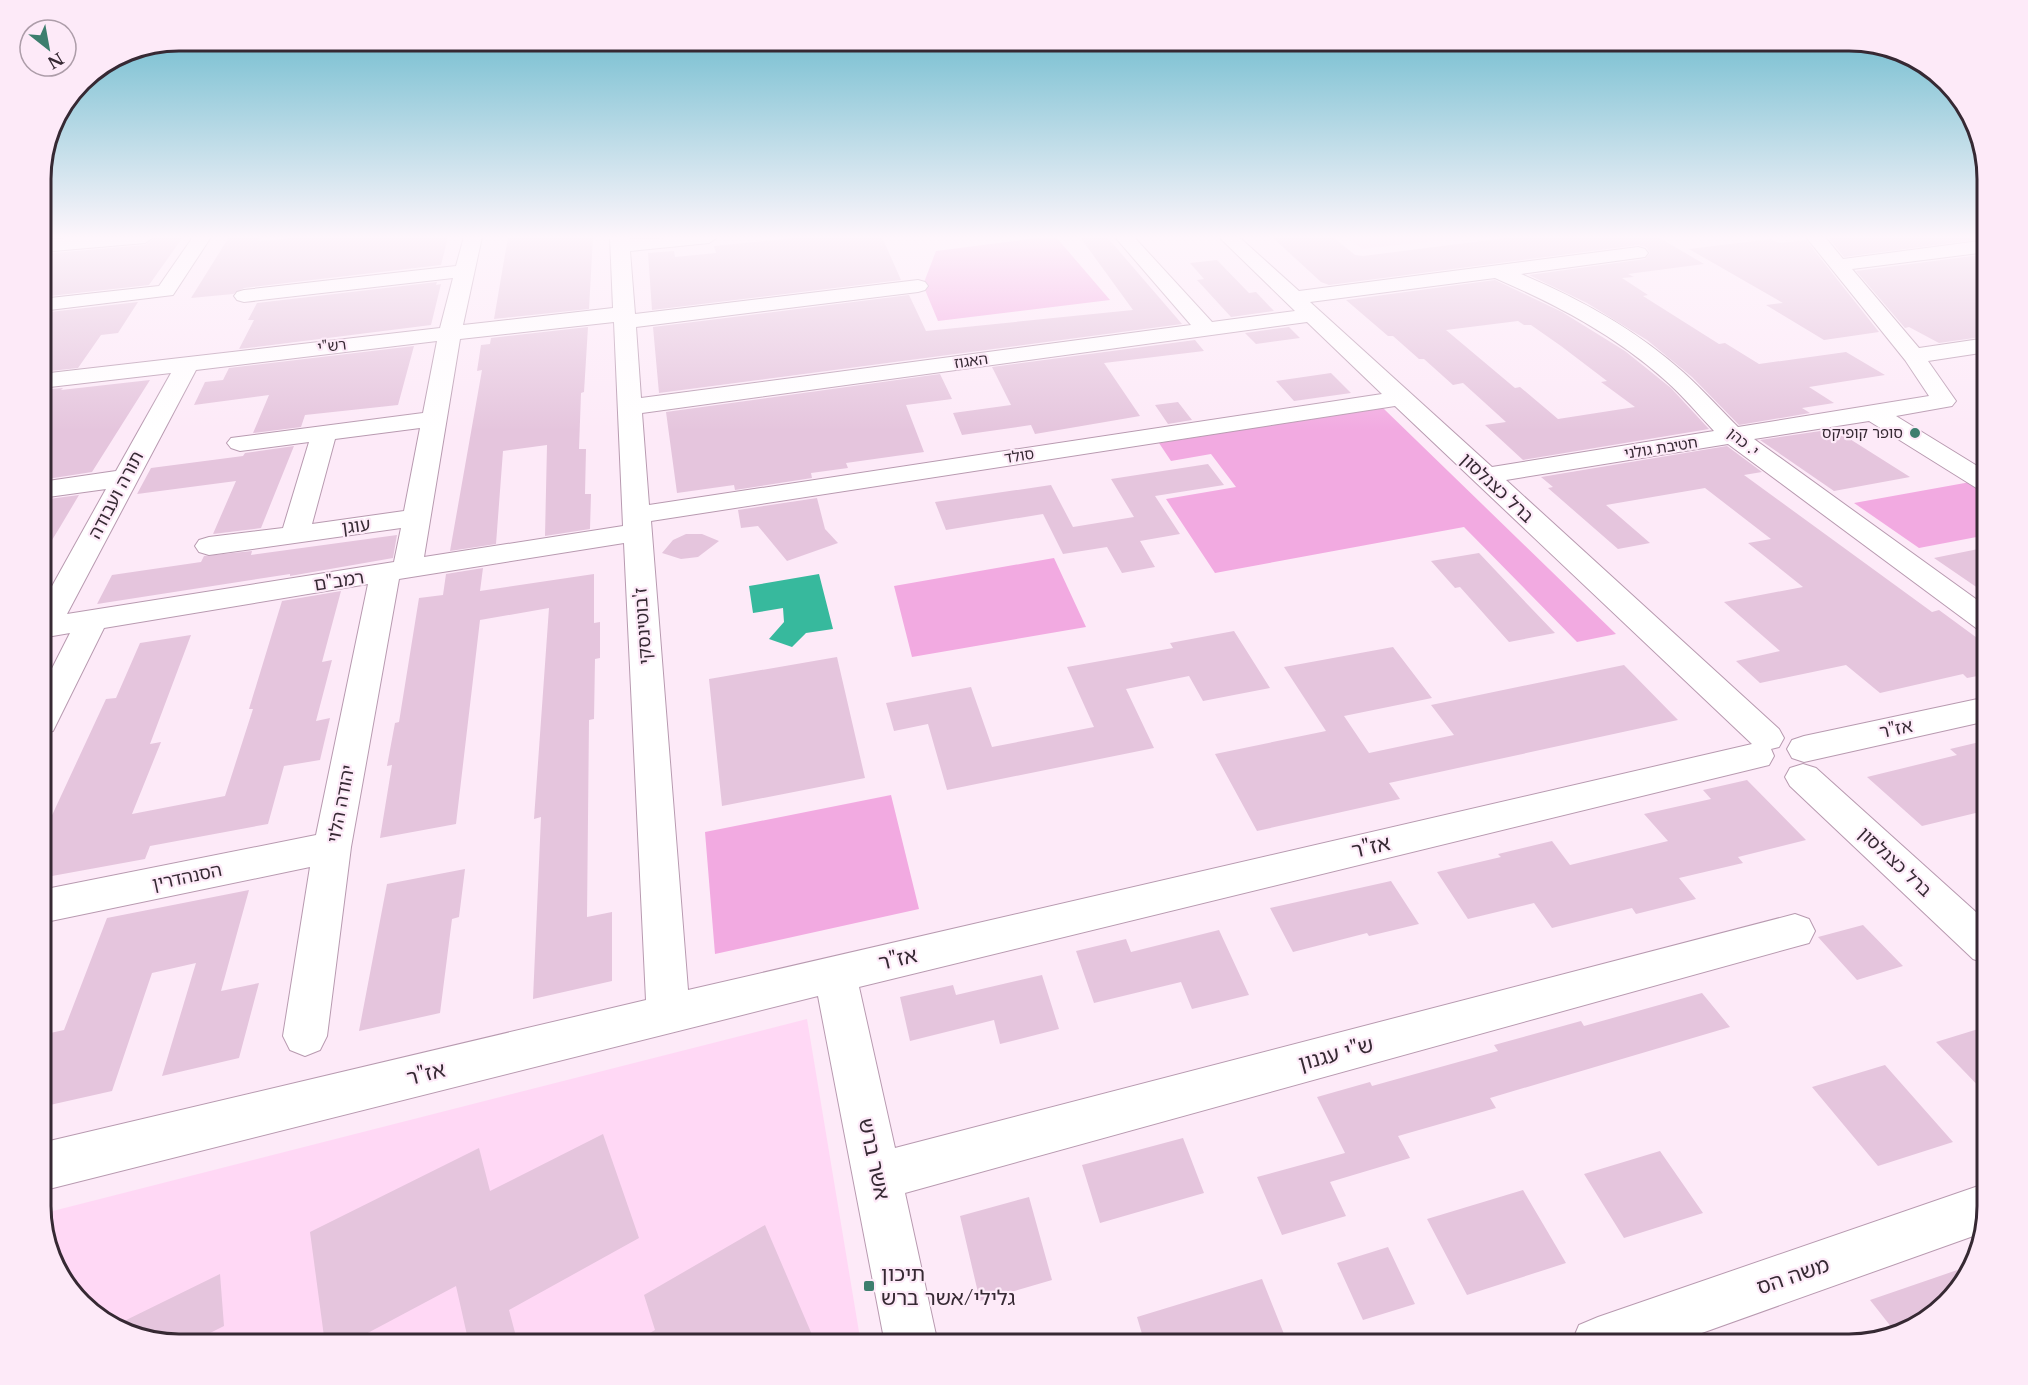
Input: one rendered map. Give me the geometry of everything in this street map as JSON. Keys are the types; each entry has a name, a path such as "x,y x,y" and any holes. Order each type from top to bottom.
{"street":[{"path":"51,304 71,302"},
{"path":"396,572 416,518 457,302"},
{"name":"ז'בוטינסקי","path":"623,302 668,1015"},
{"name":"רש\"י","path":"51,380 450,333 770,302"},
{"path":"1182,302 1206,329"},
{"name":"ברל כצנלסון","path":"1297,302 1485,476 1762,747 1777,772 1803,763 1977,936"},
{"name":"האגוז","path":"630,407 1206,329 1332,302"},
{"name":"י. כהן","path":"1566,302 1594,316 1630,341 1674,376 1733,436 1977,613"},
{"path":"1869,302 1913,356 1977,347"},
{"name":"חטיבת גולני","path":"1485,476 1944,401 1913,356"},
{"name":"תורה ועבודה","path":"51,613 188,363"},
{"name":"סולד","path":"637,523 1401,398"},
{"path":"1874,412 1977,476"},
{"path":"240,443 434,419"},
{"path":"295,534 324,433"},
{"path":"51,489 125,478"},
{"name":"עוגן","path":"209,546 416,518"},
{"name":"רמב\"ם","path":"51,627 396,572 637,523"},
{"name":"יהודה הלוי","path":"305,1036 332,847 396,572"},
{"path":"51,702 92,620"},
{"name":"אז\"ר","path":"1803,763 1977,712"},
{"name":"אז\"ר","path":"51,1165 1762,747"},
{"name":"הסנהדרין","path":"51,905 332,847"},
{"name":"ש\"י עגנון","path":"877,1177 1795,931"},
{"name":"אשר ברש","path":"835,974 910,1334"},
{"name":"משה הס","path":"1627,1334 1977,1211"}],"shaded area":[{"path":"930,302 1097,302 938,321"},
{"path":"1383,408 1616,634 1577,642 1464,527 1215,573 1166,499 1236,487 1211,454 1171,461 1159,443"},
{"path":"1977,481 1977,537 1919,548 1854,503"},
{"path":"1054,558 1086,627 912,657 894,586"},
{"path":"819,574 833,629 806,633 792,647 769,639 784,622 783,608 753,613 749,586"},
{"path":"891,795 919,909 715,954 705,832"},
{"path":"807,1019 859,1334 179,1334 154,1332 123,1321 108,1312 78,1284 68,1270 55,1239 51,1211"}],"building":[{"path":"138,302 118,333 101,335 78,368 51,371 51,312"},
{"path":"437,302 431,325 239,349 254,320 248,320 257,303"},
{"path":"497,302 589,302 589,309 494,319"},
{"path":"651,302 721,302 652,310"},
{"path":"856,302 912,302 926,331 1133,310 1127,302 1163,302 1182,324 659,393 653,327"},
{"path":"1217,302 1265,302 1274,311 1231,317"},
{"path":"1348,302 1540,302 1562,312 1625,351 1671,388 1709,429 1523,460 1485,425 1506,422 1463,383 1453,385 1424,359 1419,359 1393,336 1388,336","holes":["1518,321 1524,325 1531,325 1607,381 1601,382 1635,407 1558,419 1520,387 1515,388 1446,330"]},
{"path":"1584,302 1652,302 1719,344 1725,343 1759,364 1846,352 1885,375 1809,387 1834,403 1802,408 1810,413 1739,425 1692,377 1647,340"},
{"path":"1781,302 1855,302 1879,332 1824,340 1766,305 1783,303"},
{"path":"1882,302 1977,302 1977,338 1939,343 1909,327 1905,328"},
{"path":"588,327 584,392 581,393 579,449 586,449 585,494 591,494 590,529 545,536 547,445 503,451 496,544 450,551 482,370 477,371 481,345 490,344 491,338"},
{"path":"1289,327 1300,338 1256,344 1245,333"},
{"path":"1195,340 1204,351 1104,363 1140,416 1035,434 1031,425 962,435 953,413 1011,405 992,367"},
{"path":"414,346 398,405 305,415 301,427 253,433 269,395 194,405 205,382 223,380 229,368"},
{"path":"1331,373 1351,393 1294,401 1276,381"},
{"path":"940,374 952,399 906,405 924,452 846,463 848,468 811,473 812,478 735,490 734,485 677,493 666,412"},
{"path":"150,380 92,472 51,478 51,389 63,388 61,390"},
{"path":"1178,402 1192,420 1168,424 1155,405"},
{"path":"1834,429 1910,477 1834,491 1760,440"},
{"path":"294,446 261,528 213,534 236,481 137,494 151,468 243,456 245,453"},
{"path":"1727,446 1762,472 1744,475 1932,612 1939,610 1977,638 1977,676 1967,678 1963,674 1880,693 1846,665 1760,683 1736,661 1780,651 1724,602 1803,587 1748,543 1771,539 1705,488 1606,505 1650,543 1618,549 1548,488 1553,487 1541,477"},
{"path":"1208,464 1224,485 1155,496 1180,534 1140,541 1155,567 1122,573 1107,547 1063,554 1043,514 946,530 935,502 1051,485 1073,527 1134,517 1111,479"},
{"path":"79,495 51,542 51,499"},
{"path":"817,498 825,529 838,543 787,561 758,526 741,528 738,510"},
{"path":"686,534 702,534 719,541 698,557 681,559 662,553 673,540"},
{"path":"397,535 393,558 290,576 290,574 97,604 112,575 201,562 204,556 252,551 251,555"},
{"path":"1977,549 1977,587 1934,558"},
{"path":"1479,553 1555,633 1509,642 1460,587 1455,588 1431,561"},
{"path":"483,568 480,591 594,574 594,623 600,622 600,658 595,659 594,719 589,720 587,917 612,912 612,981 533,999 541,817 534,819 549,608 480,620 456,824 380,838 392,765 387,766 395,723 399,722 419,598 443,595 446,574"},
{"path":"341,591 322,662 332,660 316,721 330,718 320,760 284,766 268,824 150,846 145,859 51,876 51,817 106,699 116,698 140,643 191,635 150,744 161,742 132,814 225,796 253,709 249,709 282,601"},
{"path":"1234,631 1270,688 1203,701 1189,676 1126,689 1154,748 947,790 928,724 894,731 886,703 971,687 992,747 1094,727 1067,667 1173,648 1170,643"},
{"path":"1393,647 1432,698 1344,716 1369,753 1454,735 1431,705 1624,665 1678,720 1389,783 1400,799 1257,831 1215,754 1326,731 1284,667"},
{"path":"837,657 865,778 722,806 709,679"},
{"path":"1977,743 1977,813 1922,826 1867,777 1957,755 1950,749"},
{"path":"1747,780 1806,840 1738,857 1743,863 1679,878 1696,899 1636,914 1632,908 1552,928 1534,903 1468,919 1437,872 1501,857 1498,854 1552,841 1570,865 1668,841 1644,814 1711,799 1703,790"},
{"path":"465,869 459,917 452,919 440,1013 359,1031 387,884"},
{"path":"1391,881 1419,924 1369,936 1367,933 1293,952 1270,908"},
{"path":"249,890 221,991 259,983 239,1058 162,1076 196,963 152,973 112,1091 51,1105 51,1033 64,1030 107,918"},
{"path":"1863,925 1903,966 1857,980 1818,937"},
{"path":"1219,930 1249,995 1192,1009 1181,982 1094,1003 1076,951 1126,939 1131,952"},
{"path":"1042,975 1059,1029 1000,1044 994,1020 910,1041 900,997 953,985 956,995"},
{"path":"1702,993 1730,1027 1490,1098 1496,1108 1398,1136 1410,1158 1330,1182 1346,1216 1282,1235 1257,1177 1345,1153 1317,1097 1370,1082 1372,1086 1498,1051 1494,1045 1581,1021 1584,1026"},
{"path":"1977,1029 1977,1085 1936,1042"},
{"path":"1885,1065 1953,1142 1878,1166 1812,1087"},
{"path":"603,1134 639,1238 509,1310 515,1334 467,1334 456,1286 366,1334 324,1334 310,1232 479,1148 490,1191"},
{"path":"1183,1138 1204,1193 1100,1223 1082,1165"},
{"path":"1660,1151 1703,1213 1624,1238 1584,1174"},
{"path":"1523,1190 1566,1263 1467,1295 1427,1219"},
{"path":"1029,1197 1052,1280 980,1301 960,1216"},
{"path":"765,1225 812,1334 648,1334 655,1330 644,1295"},
{"path":"1388,1247 1415,1304 1363,1320 1337,1263"},
{"path":"1960,1269 1933,1302 1905,1321 1891,1327 1870,1300"},
{"path":"220,1274 224,1326 208,1334 154,1332 124,1321"},
{"path":"1262,1279 1284,1334 1142,1334 1137,1317"}],"place":[{"name":"סופר קופיקס","path":"1915,433"},
{"name":"תיכון גלילי/אשר ברש","path":"869,1286"}]}
